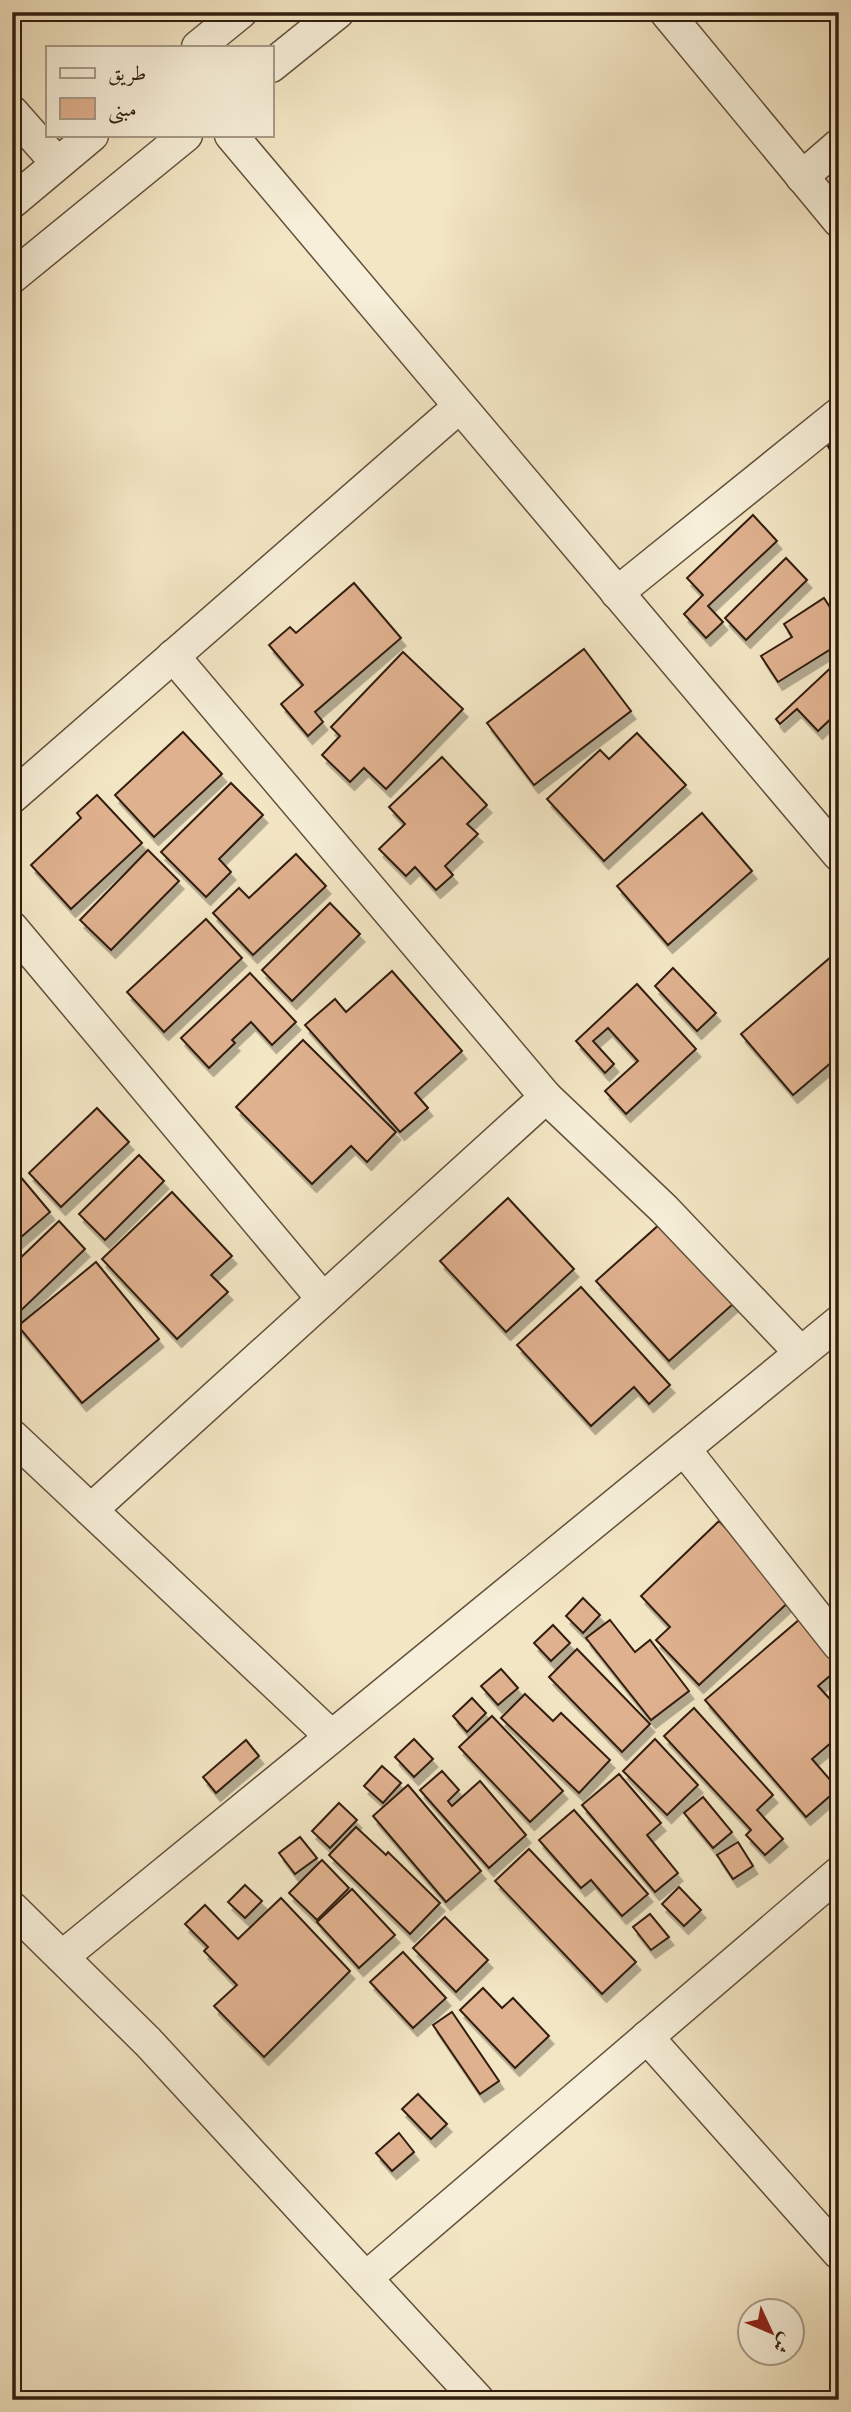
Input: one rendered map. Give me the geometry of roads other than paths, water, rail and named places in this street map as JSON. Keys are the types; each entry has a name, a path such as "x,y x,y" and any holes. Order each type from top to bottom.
{"street":[{"path":"199,46 241,12"},
{"path":"273,64 338,12"},
{"path":"666,12 839,221"},
{"path":"12,112 57,163"},
{"path":"12,202 91,136"},
{"path":"12,277 185,136"},
{"path":"232,136 839,855"},
{"path":"802,177 839,145"},
{"path":"12,797 459,407"},
{"path":"617,593 839,414"},
{"path":"173,656 546,1097 664,1209 800,1353"},
{"path":"12,928 323,1299"},
{"path":"91,1510 546,1097"},
{"path":"62,1957 839,1322"},
{"path":"12,1436 331,1736"},
{"path":"684,1449 839,1645"},
{"path":"366,2278 839,1873"},
{"path":"12,1908 148,2042 478,2400"},
{"path":"647,2038 839,2253"}]}
